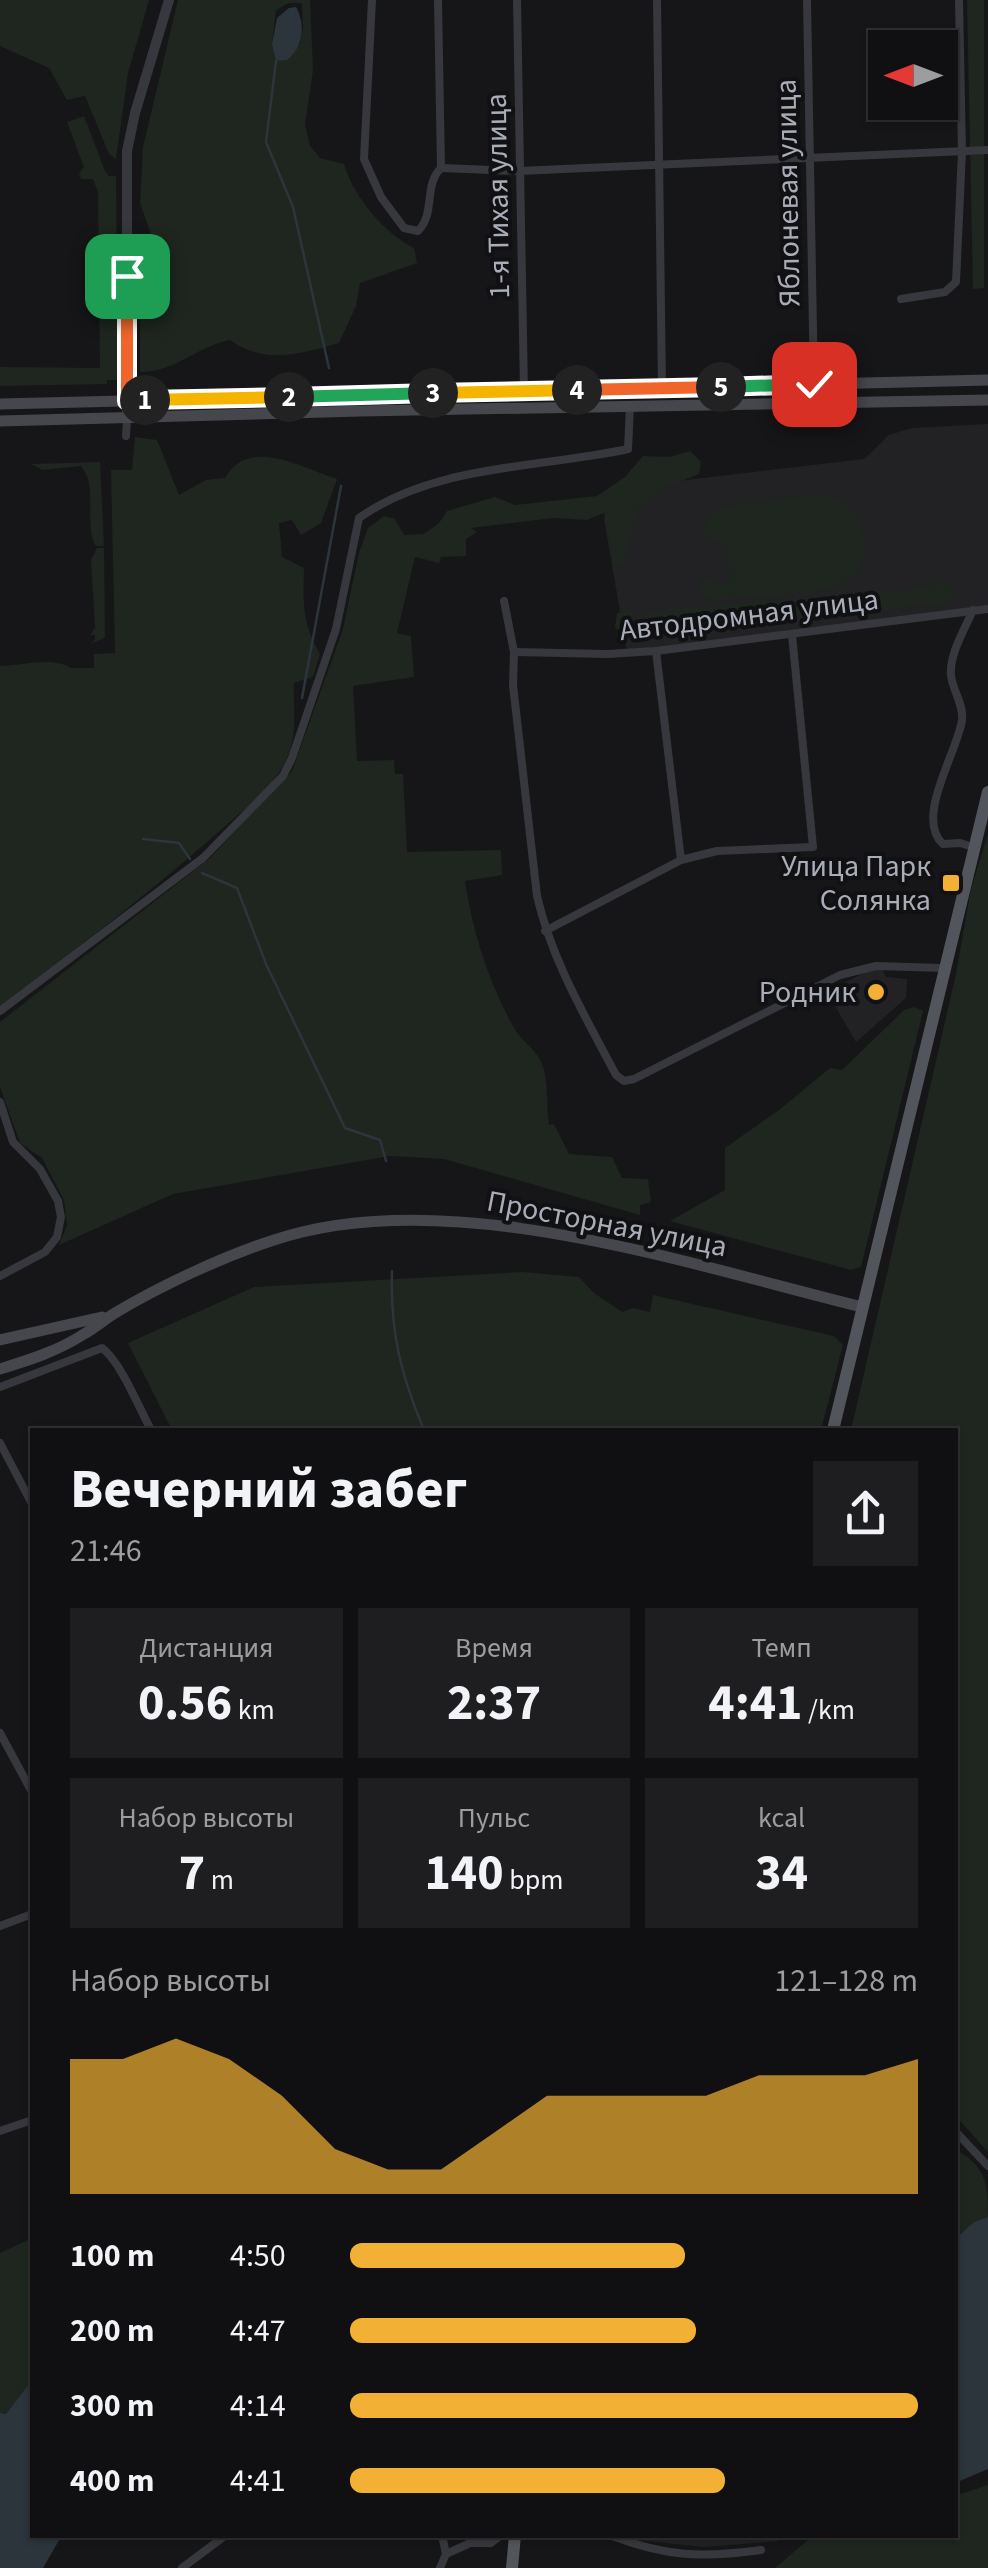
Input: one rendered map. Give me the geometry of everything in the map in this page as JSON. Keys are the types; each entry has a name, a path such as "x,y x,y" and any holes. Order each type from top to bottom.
{"main road":[{"path":"0,404 988,380"},
{"path":"0,421 988,400"},
{"path":"833,1428 988,792"},
{"name":"Просторная улица","path":"0,1369 65,1344 116,1312 244,1250 338,1225 414,1220 469,1222 564,1236 862,1306"},
{"name":"Просторная улица","path":"0,1340 116,1312"},
{"path":"58,1328 68,1334 65,1344"},
{"path":"512,2568 515,2538"}],"street":[{"path":"126,436 127,151 169,0"},
{"path":"372,0 364,160 380,197 404,228 418,231 428,217 431,178 441,168 438,0"},
{"name":"1-я Тихая улица","path":"517,0 524,391"},
{"path":"657,0 662,388"},
{"name":"Яблоневая улица","path":"807,0 814,384"},
{"path":"901,299 945,292 956,282 962,152 959,0"},
{"path":"441,168 519,171 988,150"},
{"path":"0,1010 203,858 282,776 292,758 336,629 358,518 380,503 437,484 528,463 628,448 630,406"},
{"path":"504,601 514,652 513,685 537,896 545,930 563,974 616,1075 624,1081 634,1079 840,975 876,966 943,972"},
{"name":"Автодромная улица","path":"514,652 656,651 988,609"},
{"path":"974,610 954,656 951,675 963,714 954,751 944,768 934,826 943,844 974,847"},
{"path":"545,930 681,860 717,851 812,847 792,635"},
{"path":"656,651 681,860"},
{"path":"0,1102 13,1142 40,1169 58,1201 61,1217 57,1237 45,1252 0,1276"},
{"path":"0,1387 102,1348 149,1428"},
{"path":"0,1443 30,1500"},
{"path":"0,1733 30,1788"},
{"path":"0,1926 30,1915"},
{"path":"0,2131 30,2121"},
{"path":"958,2134 988,2166"},
{"path":"182,2568 222,2538"},
{"path":"440,2568 446,2554 443,2538"},
{"path":"446,2554 470,2543 491,2543 497,2538"},
{"path":"618,2538 682,2556 761,2550"}],"shaded area":[{"path":"0,0 149,0 128,73 116,159 109,154 85,96 67,100 49,68 0,46"},
{"path":"178,0 310,0 313,70 305,125 310,146 320,158 344,164 362,201 392,233 414,248 417,263 360,283 356,306 339,343 269,355 230,340 164,368 140,372 140,294 151,265 150,231 140,203 143,147","holes":["289,3 302,3 300,44 272,44 276,10"]},
{"path":"967,0 984,0 984,288 973,289"},
{"path":"296,7 301,21 300,43 287,60 276,61 272,44 277,18"},
{"path":"84,116 105,171 116,176 114,293 121,380 107,380 107,384 0,386 0,367 100,368 98,192 93,179 81,179 79,174 84,167 67,122"},
{"path":"988,424 988,612 627,652 604,519 632,500 670,482 864,459 889,435 912,428"},
{"path":"135,437 157,440 179,495 206,480 225,478 235,465 247,459 261,457 292,462 337,479 321,523 301,535 292,520 279,523 282,557 304,568 305,612 320,654 313,677 294,683 290,749 281,770 265,790 163,880 0,1007 0,666 45,662 94,668 94,654 115,653 111,470 132,470"},
{"path":"690,451 701,462 699,474 664,488 637,509 624,564 618,568 604,513 587,520 553,518 471,528 477,532 466,539 466,556 441,557 439,563 415,557 397,633 411,636 414,677 353,686 357,761 394,760 395,774 403,774 407,852 501,850 502,875 465,881 468,901 496,992 514,1028 542,1064 549,1125 554,1124 569,1154 612,1157 622,1178 648,1179 651,1202 640,1205 640,1215 444,1159 390,1156 173,1194 59,1245 67,1225 64,1200 42,1158 20,1143 0,1087 0,1022 210,858 292,771 343,629 368,528 384,516 395,519 404,535 424,534 447,511 495,497 515,505 597,496 625,477 643,456 670,457"},
{"path":"100,462 104,546 96,546 92,538 89,484 81,466 43,470 31,464"},
{"path":"820,494 845,504 859,519 865,546 857,573 834,587 818,590 714,601 703,595 699,578 724,585 730,580 726,545 702,534 707,518 722,507"},
{"path":"97,548 104,548 105,638 90,644 95,640 95,635 90,635 95,628 91,560"},
{"path":"949,584 956,596 937,606 911,605 882,612 787,616 778,620 734,618 715,627 654,622 653,629 639,631 632,637 615,628 617,613 632,611 633,620 639,622 647,613 659,611 899,591"},
{"path":"988,834 988,2152 958,2118 958,1428 851,1428 956,974 971,889"},
{"path":"882,969 886,977 907,979 906,998 856,1042 827,992 869,970"},
{"path":"914,1007 923,1011 861,1267 851,1270 670,1221 725,1190 725,1148 830,1068 842,1070 904,1010"},
{"path":"522,1272 579,1277 622,1312 633,1308 650,1312 653,1295 834,1336 843,1345 822,1428 171,1428 128,1343 254,1287"},
{"path":"958,2151 984,2177 988,2217 974,2222 958,2236"},
{"path":"988,2217 988,2469 958,2482 958,2236 974,2222"},
{"path":"30,2239 30,2383 6,2414 0,2413 0,2253"},
{"path":"30,2383 30,2538 60,2538 43,2568 0,2568 0,2413 6,2414"},
{"path":"988,2485 988,2568 775,2568 810,2538 958,2538 958,2495"},
{"path":"632,2538 778,2538 704,2547"}],"waterway":[{"path":"276,61 266,142 293,207 329,368"},
{"path":"302,698 341,486"},
{"path":"143,839 179,843 190,859"},
{"path":"202,873 237,888 266,964 345,1128 380,1140 386,1161"},
{"path":"392,1271 399,1353 423,1428"}],"place":[{"name":"Улица Парк Солянка","path":"951,883"},
{"name":"Родник","path":"876,992"}],"route":[{"path":"127,276 127,401 814,384"}]}
